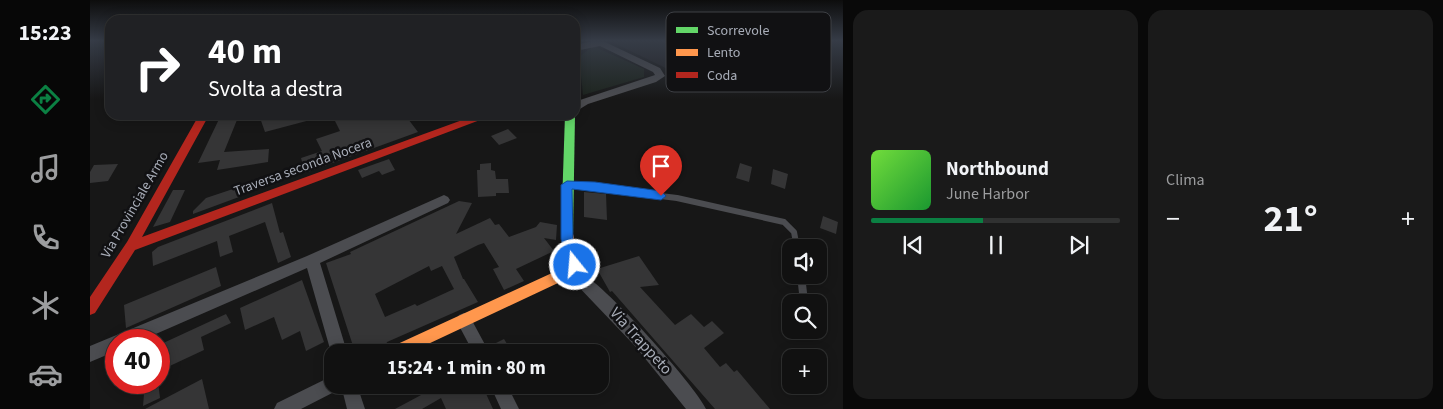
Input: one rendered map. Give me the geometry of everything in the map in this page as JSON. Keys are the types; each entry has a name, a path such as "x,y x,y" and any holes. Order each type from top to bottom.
{"street":[{"path":"580,105 584,102 653,80 660,76 657,70 636,60"},
{"name":"Via Provinciale Armo","path":"90,309 131,246 201,120"},
{"name":"Traversa seconda Nocera","path":"131,246 471,120"},
{"path":"413,344 557,277 579,278 567,239 570,120"},
{"path":"150,329 312,260 444,200"},
{"path":"312,260 337,344"},
{"name":"Via Trappeto","path":"579,278 622,317 670,373 697,409"},
{"path":"464,320 477,344"},
{"path":"90,354 105,348"},
{"path":"283,409 324,388"},
{"path":"352,394 356,409"},
{"path":"502,394 510,409"}],"lane":[{"path":"567,185 595,186 677,198 784,222 792,226 796,239"}],"shaded area":[{"path":"580,60 624,60 644,69 644,77 583,95"},
{"path":"649,60 666,60 666,68"}],"building":[{"path":"219,120 237,120 224,152 269,149 268,162 217,170 220,160 198,163"},
{"path":"261,120 310,120 265,132"},
{"path":"334,120 409,120 418,132 305,173 301,158 322,151 316,139 340,131"},
{"path":"508,129 517,138 499,145 491,136"},
{"path":"389,159 395,170 382,175 379,171 362,178 358,170"},
{"path":"491,163 491,170 495,171 496,179 508,179 509,193 496,193 496,196 478,197 477,170 480,170 480,164"},
{"path":"740,163 752,167 749,182 736,178"},
{"path":"118,164 108,181 90,183 90,172 94,165"},
{"path":"773,169 788,174 785,189 771,184"},
{"path":"236,188 239,197 193,214 193,211 206,198"},
{"path":"173,190 185,190 170,222 153,227"},
{"path":"584,192 606,194 607,220 584,217"},
{"path":"459,201 472,203 456,234 490,218 495,225 499,224 509,237 536,227 540,222 557,225 556,240 544,238 554,251 516,269 524,281 504,290 493,269 499,267 484,243 454,257 463,279 478,302 387,342 386,344 352,344 326,263 351,254 350,252","holes":["429,266 431,271 442,266 454,289 417,306 415,304 385,317 375,294"]},
{"path":"272,203 280,233 283,232 291,257 278,263 265,222 229,236 233,252 220,257 217,241 153,266 152,252 158,247"},
{"path":"823,216 838,222 836,234 820,228"},
{"path":"639,256 659,285 640,287 675,325 691,314 704,327 712,321 724,333 704,348 720,367 726,363 734,372 737,370 770,409 715,409 612,291 610,292 597,269"},
{"path":"216,267 221,286 126,328 124,305"},
{"path":"302,280 324,342 306,351 300,331 282,340 274,317 245,330 240,308"},
{"path":"226,314 231,323 201,337 204,350 170,366 170,340"},
{"path":"504,339 507,344 494,344"},
{"path":"202,379 209,409 145,409"},
{"path":"144,394 160,394 160,398 143,406"},
{"path":"423,394 486,394 493,409 446,409 441,398 422,409 395,409"}],"traffic: fast":[{"path":"567,234 570,120"}],"traffic: slow":[{"path":"413,344 557,277 579,278 567,234"}],"traffic: jam":[{"path":"90,309 131,246 201,120"},
{"path":"131,246 471,120"}],"route":[{"path":"575,265 567,239 567,185 578,184 661,196"}]}
